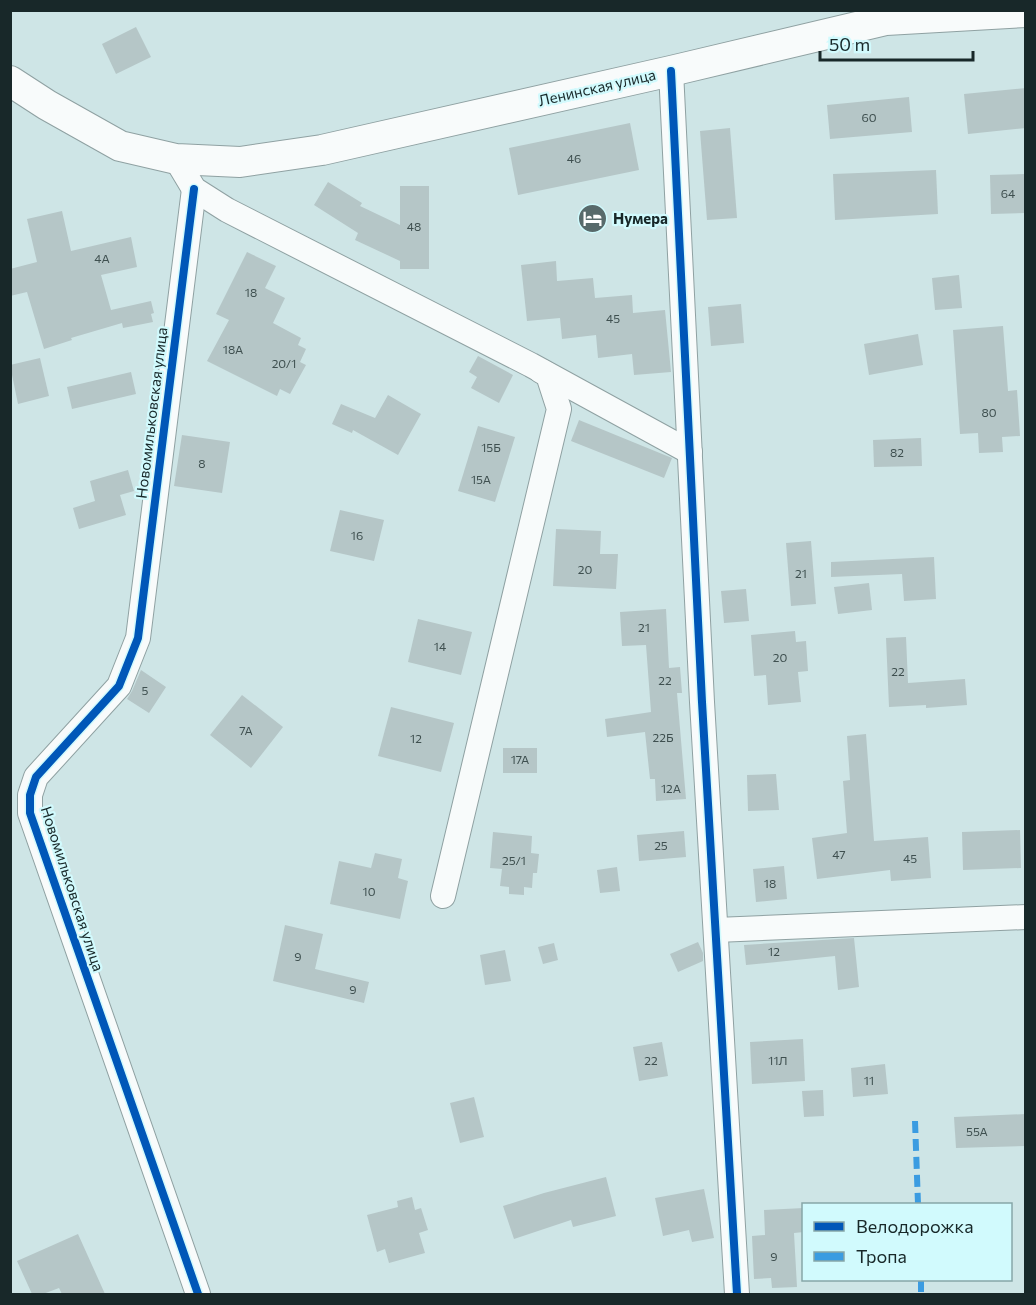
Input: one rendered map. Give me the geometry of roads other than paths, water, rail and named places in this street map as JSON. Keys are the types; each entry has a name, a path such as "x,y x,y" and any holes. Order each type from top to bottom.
{"street":[{"name":"Ленинская улица","path":"10,81 47,105 120,146 176,159 240,162 322,150 886,20 1026,12"},
{"path":"671,71 702,702 737,1294"},
{"path":"176,159 194,189 254,225 531,365 690,452"},
{"name":"Новомильковская улица","path":"194,189 138,638 118,686 36,777 30,795 30,813 198,1294"},
{"path":"442,896 559,409 548,375 531,365"},
{"path":"716,930 1026,916"}],"place":[{"name":"Нумера","path":"592,219"}]}
